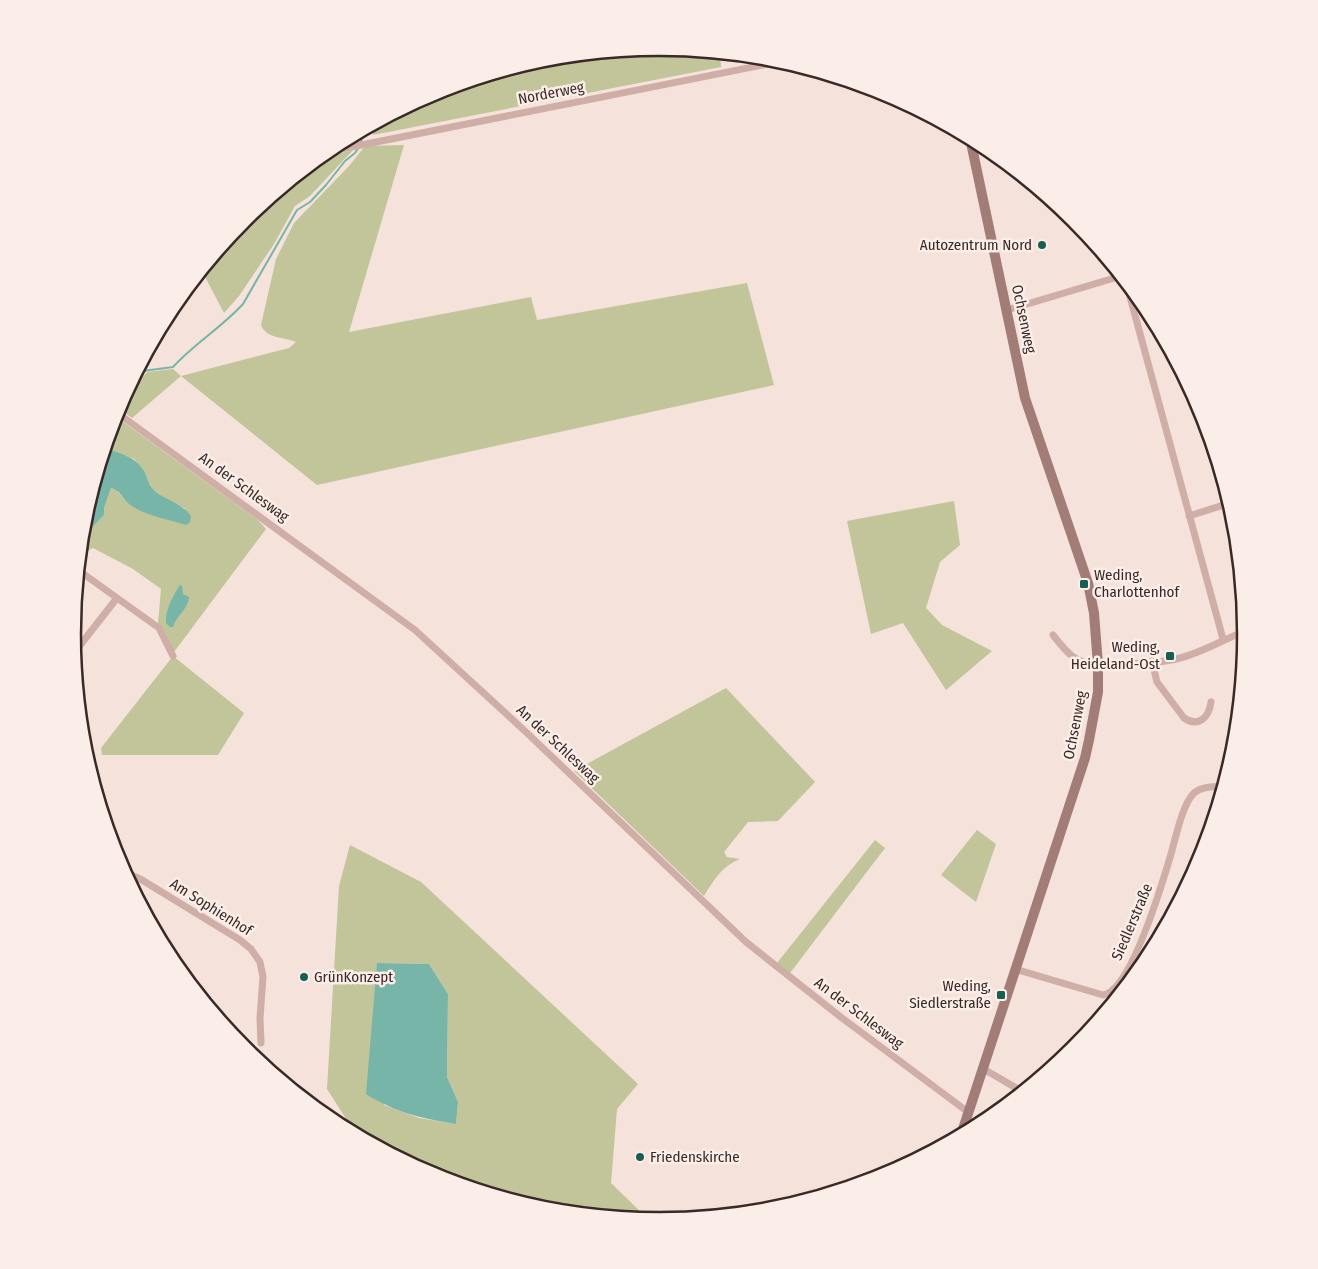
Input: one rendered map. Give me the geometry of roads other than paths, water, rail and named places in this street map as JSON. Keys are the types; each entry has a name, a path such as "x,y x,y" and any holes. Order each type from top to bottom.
{"main road":[{"name":"Ochsenweg","path":"964,1125 1085,758 1098,692 1094,613 1088,583 1025,398 972,149"}],"street":[{"name":"Norderweg","path":"347,148 763,66"},
{"path":"1006,310 1115,278"},
{"path":"1131,300 1223,639"},
{"name":"An der Schleswag","path":"123,417 415,630 527,733 746,942 842,1018 968,1112"},
{"path":"1189,516 1222,505"},
{"path":"84,575 159,628 173,656"},
{"path":"81,644 117,598"},
{"path":"1053,635 1073,657 1087,664 1098,665 1152,662 1182,657 1237,634"},
{"path":"1152,662 1157,682 1184,718 1195,723 1210,709 1211,702"},
{"name":"Siedlerstraße","path":"1015,969 1103,995 1109,994 1114,990 1124,975 1146,931 1185,808 1196,791 1217,787"},
{"name":"Am Sophienhof","path":"134,876 240,940 251,949 260,962 263,977 260,1018 262,1043"},
{"path":"982,1068 1017,1088"}],"water":[{"path":"111,450 125,455 139,464 153,489 191,516 190,522 186,525 156,517 135,508 111,488 104,508 104,515 91,529 100,485"},
{"path":"180,585 182,586 183,594 189,597 185,609 173,627 170,627 166,623 168,608"},
{"path":"377,963 429,964 448,994 447,1077 458,1102 456,1124 409,1114 388,1106 366,1094"}],"waterway":[{"path":"144,371 173,367 243,304 297,210 310,202 359,147"}],"place":[{"name":"Autozentrum Nord","path":"1042,245"},
{"name":"Weding, Charlottenhof","path":"1084,584"},
{"name":"Weding, Heideland-Ost","path":"1170,656"},
{"name":"GrünKonzept","path":"304,977"},
{"name":"Weding, Siedlerstraße","path":"1001,995"},
{"name":"Friedenskirche","path":"640,1157"}]}
